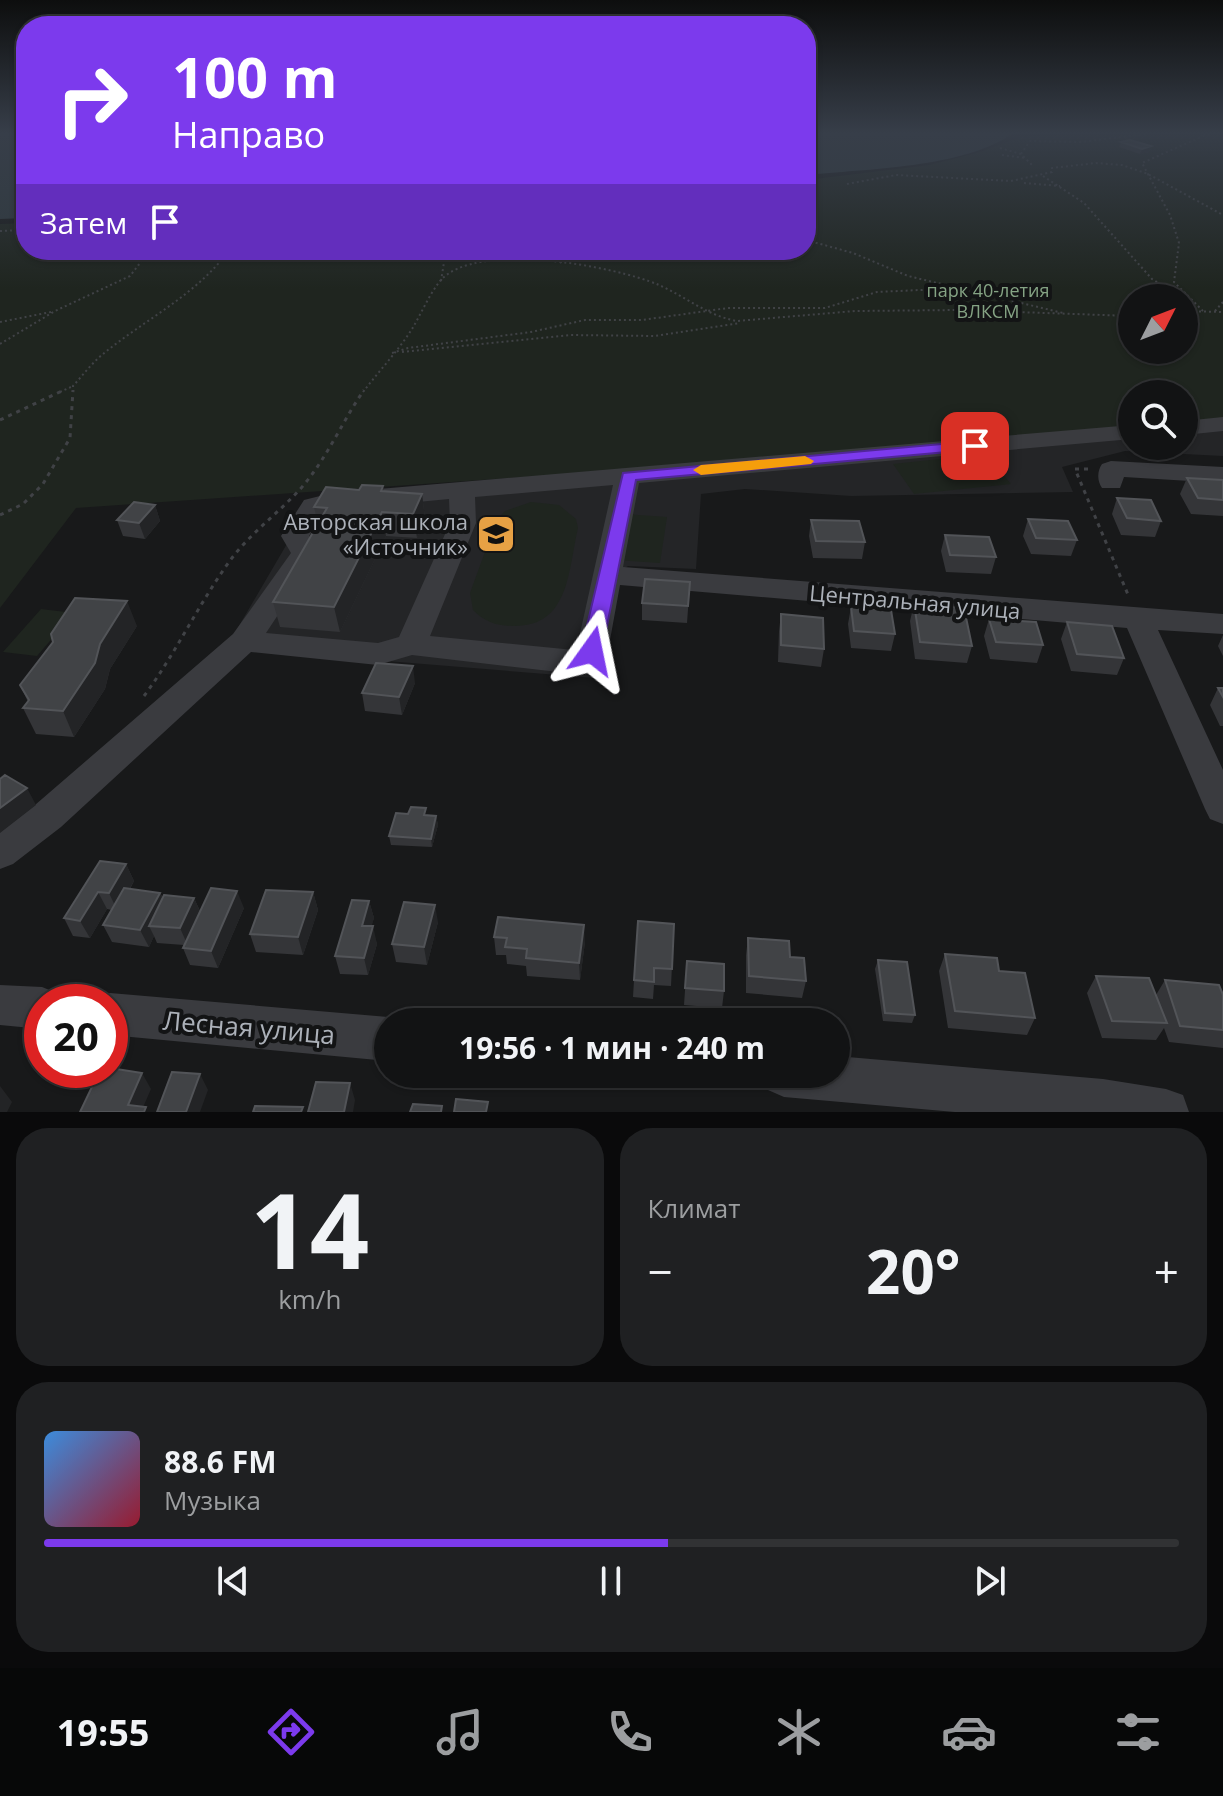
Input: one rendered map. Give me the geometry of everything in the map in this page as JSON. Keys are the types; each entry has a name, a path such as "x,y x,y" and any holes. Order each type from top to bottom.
{"street":[{"path":"1198,427 1223,424"},
{"path":"0,853 48,816 244,641 305,553 295,536 313,506 332,501 1118,433"},
{"path":"1111,476 1223,475"},
{"path":"170,705 235,670 261,660 410,657 567,662 583,659 592,651 628,476"},
{"path":"410,657 463,523 462,492"},
{"name":"Центральная улица","path":"608,575 1223,624"},
{"path":"1138,619 1223,809"},
{"path":"244,641 410,657"},
{"path":"0,1005 24,1007"},
{"name":"Лесная улица","path":"128,1016 374,1038"},
{"path":"850,1081 1166,1112"}],"path":[{"path":"1044,185 1062,187"},
{"path":"1058,185 1084,203 1099,223 1160,284"},
{"path":"1155,185 1179,243 1174,282 1203,311"},
{"path":"1166,185 1195,203 1223,215"},
{"path":"816,243 853,253 908,276 1071,315"},
{"path":"0,344 55,311 130,276 142,260"},
{"path":"0,420 73,386 101,355 166,308 222,260"},
{"path":"131,743 130,715 169,662 205,596 232,558 302,487 326,455 348,415 410,332 440,281 445,260"},
{"path":"440,281 463,265 501,260 604,269 659,285 708,313 728,320 752,321"},
{"path":"558,265 564,260"},
{"path":"392,353 408,348 531,332 585,320 642,320 728,308 825,308 877,292 963,288"},
{"path":"1215,311 1223,302"},
{"path":"1198,308 1203,311"},
{"path":"392,353 570,335 655,336 752,321 855,311 959,310 1118,316"},
{"path":"0,322 55,311"},
{"path":"1198,311 1223,312"},
{"path":"0,515 23,504 43,484 70,438 73,386"},
{"path":"1111,476 1075,469 1138,619"}],"shaded area":[{"path":"0,185 16,185 16,218 0,219"},
{"name":"Авторская школа «Источник»","path":"1223,418 1223,456 1198,455 1198,421"},
{"name":"Авторская школа «Источник»","path":"1118,428 1118,453 1062,467 1073,492 851,496 745,489 701,494 696,569 628,566 607,579 595,678 226,648 312,501"}],"green space":[{"name":"парк 40-летия ВЛКСМ","path":"816,185 1223,185 1223,428 1198,430 1198,380 1118,380 1118,436 76,508 0,608 0,224 16,223 16,260 816,260"},
{"path":"986,454 1011,484 914,494 893,464"},
{"path":"531,502 559,505 576,519 578,528 568,578 556,607 546,617 532,624 496,624 473,610 470,593 497,519 505,511"},
{"path":"624,514 667,517 660,563 615,560"},
{"path":"41,609 74,613 37,656 3,652"}],"building":[{"path":"1187,478 1223,480 1223,500 1198,498"},
{"path":"362,485 383,486 381,491 422,494 413,514 382,512 334,607 273,602 327,508 314,507 326,487 359,490"},
{"path":"1117,498 1151,500 1161,521 1127,518"},
{"path":"134,502 155,505 139,523 117,520"},
{"path":"1028,519 1068,521 1077,540 1036,538"},
{"path":"811,520 859,521 865,542 816,541"},
{"path":"945,535 989,537 996,557 950,555"},
{"path":"645,579 690,582 688,606 642,603"},
{"path":"75,598 127,601 100,644 95,663 63,711 23,708 29,700 20,685 53,642 51,634"},
{"path":"914,604 964,608 972,646 920,642"},
{"path":"851,607 891,610 895,634 854,631"},
{"path":"781,614 823,618 824,649 781,645"},
{"path":"989,619 1036,622 1043,645 996,642"},
{"path":"1067,622 1112,626 1124,658 1077,654"},
{"path":"376,663 413,666 399,697 362,693"},
{"path":"5,775 27,788 0,808 0,779"},
{"path":"411,807 426,808 424,815 436,816 431,839 389,836 396,813 408,814"},
{"path":"100,861 126,864 109,893 98,892 80,921 64,918"},
{"path":"124,888 160,893 140,930 103,925"},
{"path":"211,888 237,891 211,951 183,948"},
{"path":"266,890 313,892 298,937 250,934"},
{"path":"164,895 194,898 180,928 149,926"},
{"path":"352,900 369,901 362,926 373,926 364,958 335,956"},
{"path":"404,902 435,905 424,947 392,944"},
{"path":"498,917 584,925 579,963 526,958 527,949 505,947 507,938 494,937"},
{"path":"638,921 674,924 672,969 654,968 654,982 634,980"},
{"path":"748,938 789,941 790,957 804,958 806,981 749,976"},
{"path":"945,954 997,958 999,971 1025,973 1035,1018 955,1011"},
{"path":"878,960 907,962 915,1015 885,1013"},
{"path":"687,961 724,964 724,991 685,988"},
{"path":"1096,976 1149,978 1167,1023 1112,1021"},
{"path":"1165,980 1219,985 1223,995 1223,1030 1180,1026"},
{"path":"128,1071 142,1073 128,1105 146,1107 144,1112 80,1112 91,1088 128,1088"},
{"path":"172,1072 200,1074 186,1112 157,1112"},
{"path":"316,1082 350,1083 344,1112 308,1112"},
{"path":"456,1099 488,1102 486,1112 454,1112"},
{"path":"413,1104 442,1106 441,1112 410,1112"},
{"path":"255,1106 303,1107 301,1112 253,1112"}],"slow traffic":[{"path":"701,470 805,461"}],"place":[{"name":"Авторская школа «Источник»","path":"496,534"}],"route":[{"path":"592,651 628,476 975,446"}]}
